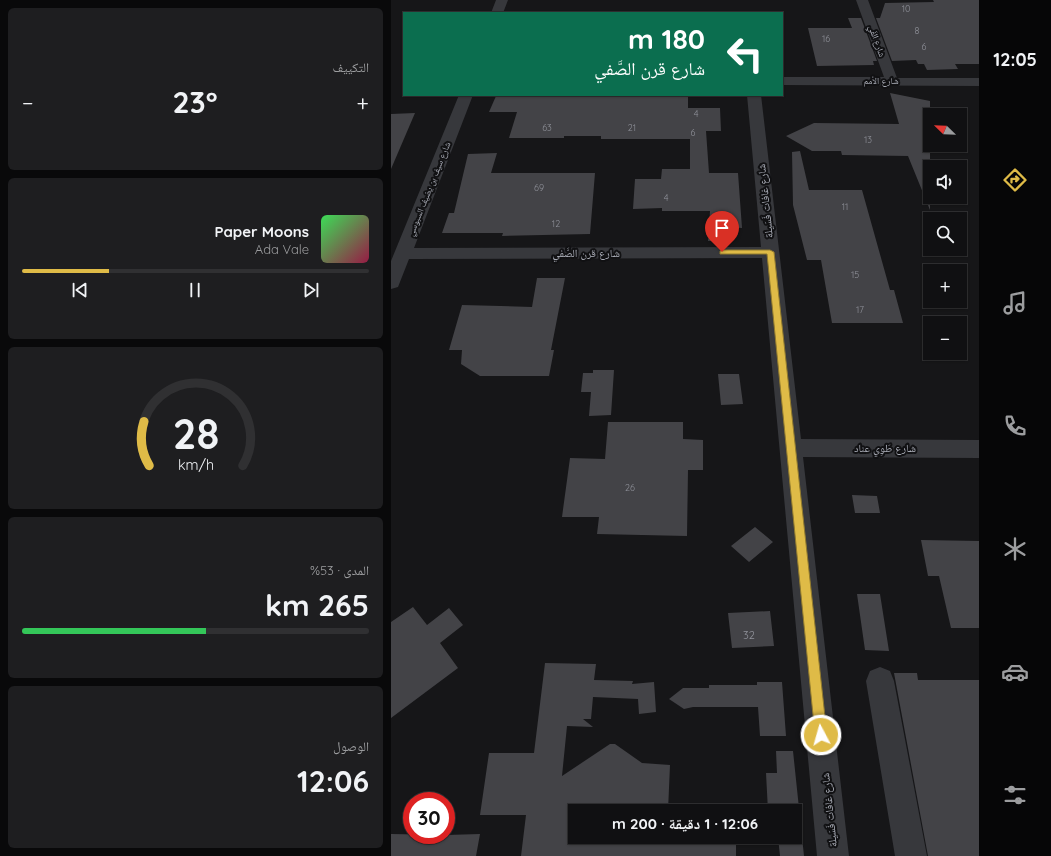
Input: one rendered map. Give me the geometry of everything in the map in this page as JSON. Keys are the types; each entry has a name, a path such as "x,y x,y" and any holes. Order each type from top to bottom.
{"street":[{"path":"497,12 502,0"},
{"name":"شارع الفَي","path":"862,0 892,82"},
{"name":"شارع الأمم","path":"783,81 979,82"},
{"name":"شارع سيف بن يضيف السبوسي","path":"391,283 466,96"},
{"name":"شارع غافات فَسَيلة","path":"753,96 833,856"},
{"name":"شارع قرن الصَّفي","path":"403,254 770,252"},
{"name":"شارع طَوِي عناد","path":"791,448 979,448"},
{"path":"880,681 911,856"}],"building":[{"path":"933,0 979,0 979,64 955,64 958,69 927,70 924,64 918,64 916,60 892,61 876,18 880,18 885,3 934,2"},
{"path":"848,18 861,18 877,61 873,61 874,65 817,66 808,28 852,28"},
{"path":"890,93 930,101 930,108 923,108 923,152 930,152 930,160 923,160 923,193 908,156 842,155 841,151 812,151 786,136 814,123 899,124"},
{"path":"496,96 688,96 688,108 720,108 721,131 706,131 709,173 738,173 742,228 726,227 726,241 708,241 710,211 662,211 662,208 633,209 635,179 661,179 662,169 690,169 690,139 601,139 601,136 509,138 517,112 489,112"},
{"path":"415,113 391,169 391,114"},
{"path":"800,151 809,190 862,190 890,290 894,290 903,323 832,323 821,260 807,260 793,205 792,152"},
{"path":"497,153 491,173 595,173 590,234 502,236 503,233 442,233 449,213 454,213 468,154"},
{"path":"537,278 565,278 551,350 554,350 549,376 480,376 461,364 462,350 449,350 462,305 532,307"},
{"path":"593,370 614,370 611,415 589,416 591,392 581,392 583,373 593,373"},
{"path":"718,374 739,374 743,404 721,405"},
{"path":"608,422 683,422 683,439 703,440 703,470 688,470 687,536 597,534 599,517 562,517 570,458 605,459"},
{"path":"852,495 877,496 880,513 855,513"},
{"path":"755,527 773,542 749,562 731,546"},
{"path":"921,540 979,541 979,628 951,628 939,576 928,576"},
{"path":"857,594 880,594 889,651 865,650"},
{"path":"413,607 427,625 449,608 463,625 440,643 458,668 391,718 391,622"},
{"path":"770,611 774,646 732,648 728,613"},
{"path":"545,663 596,664 594,680 633,681 632,684 654,682 656,712 639,714 638,699 593,697 591,719 583,719 593,727 567,726 562,776 610,744 615,744 642,763 670,765 668,804 568,804 568,844 736,844 736,856 521,856 526,815 480,815 489,753 534,753"},
{"path":"894,673 917,673 918,680 979,680 979,856 928,856"},
{"path":"757,682 782,682 786,736 760,736 758,707 693,707 684,709 669,699 683,688 709,688 709,685 757,685"},
{"path":"776,751 793,751 799,804 768,804 766,773 777,773"},
{"path":"391,834 403,834 403,844 455,844 455,835 480,834 476,856 391,856"},
{"path":"802,837 804,856 780,856 779,844 802,844"}],"route":[{"path":"722,252 770,252 821,735"}]}
